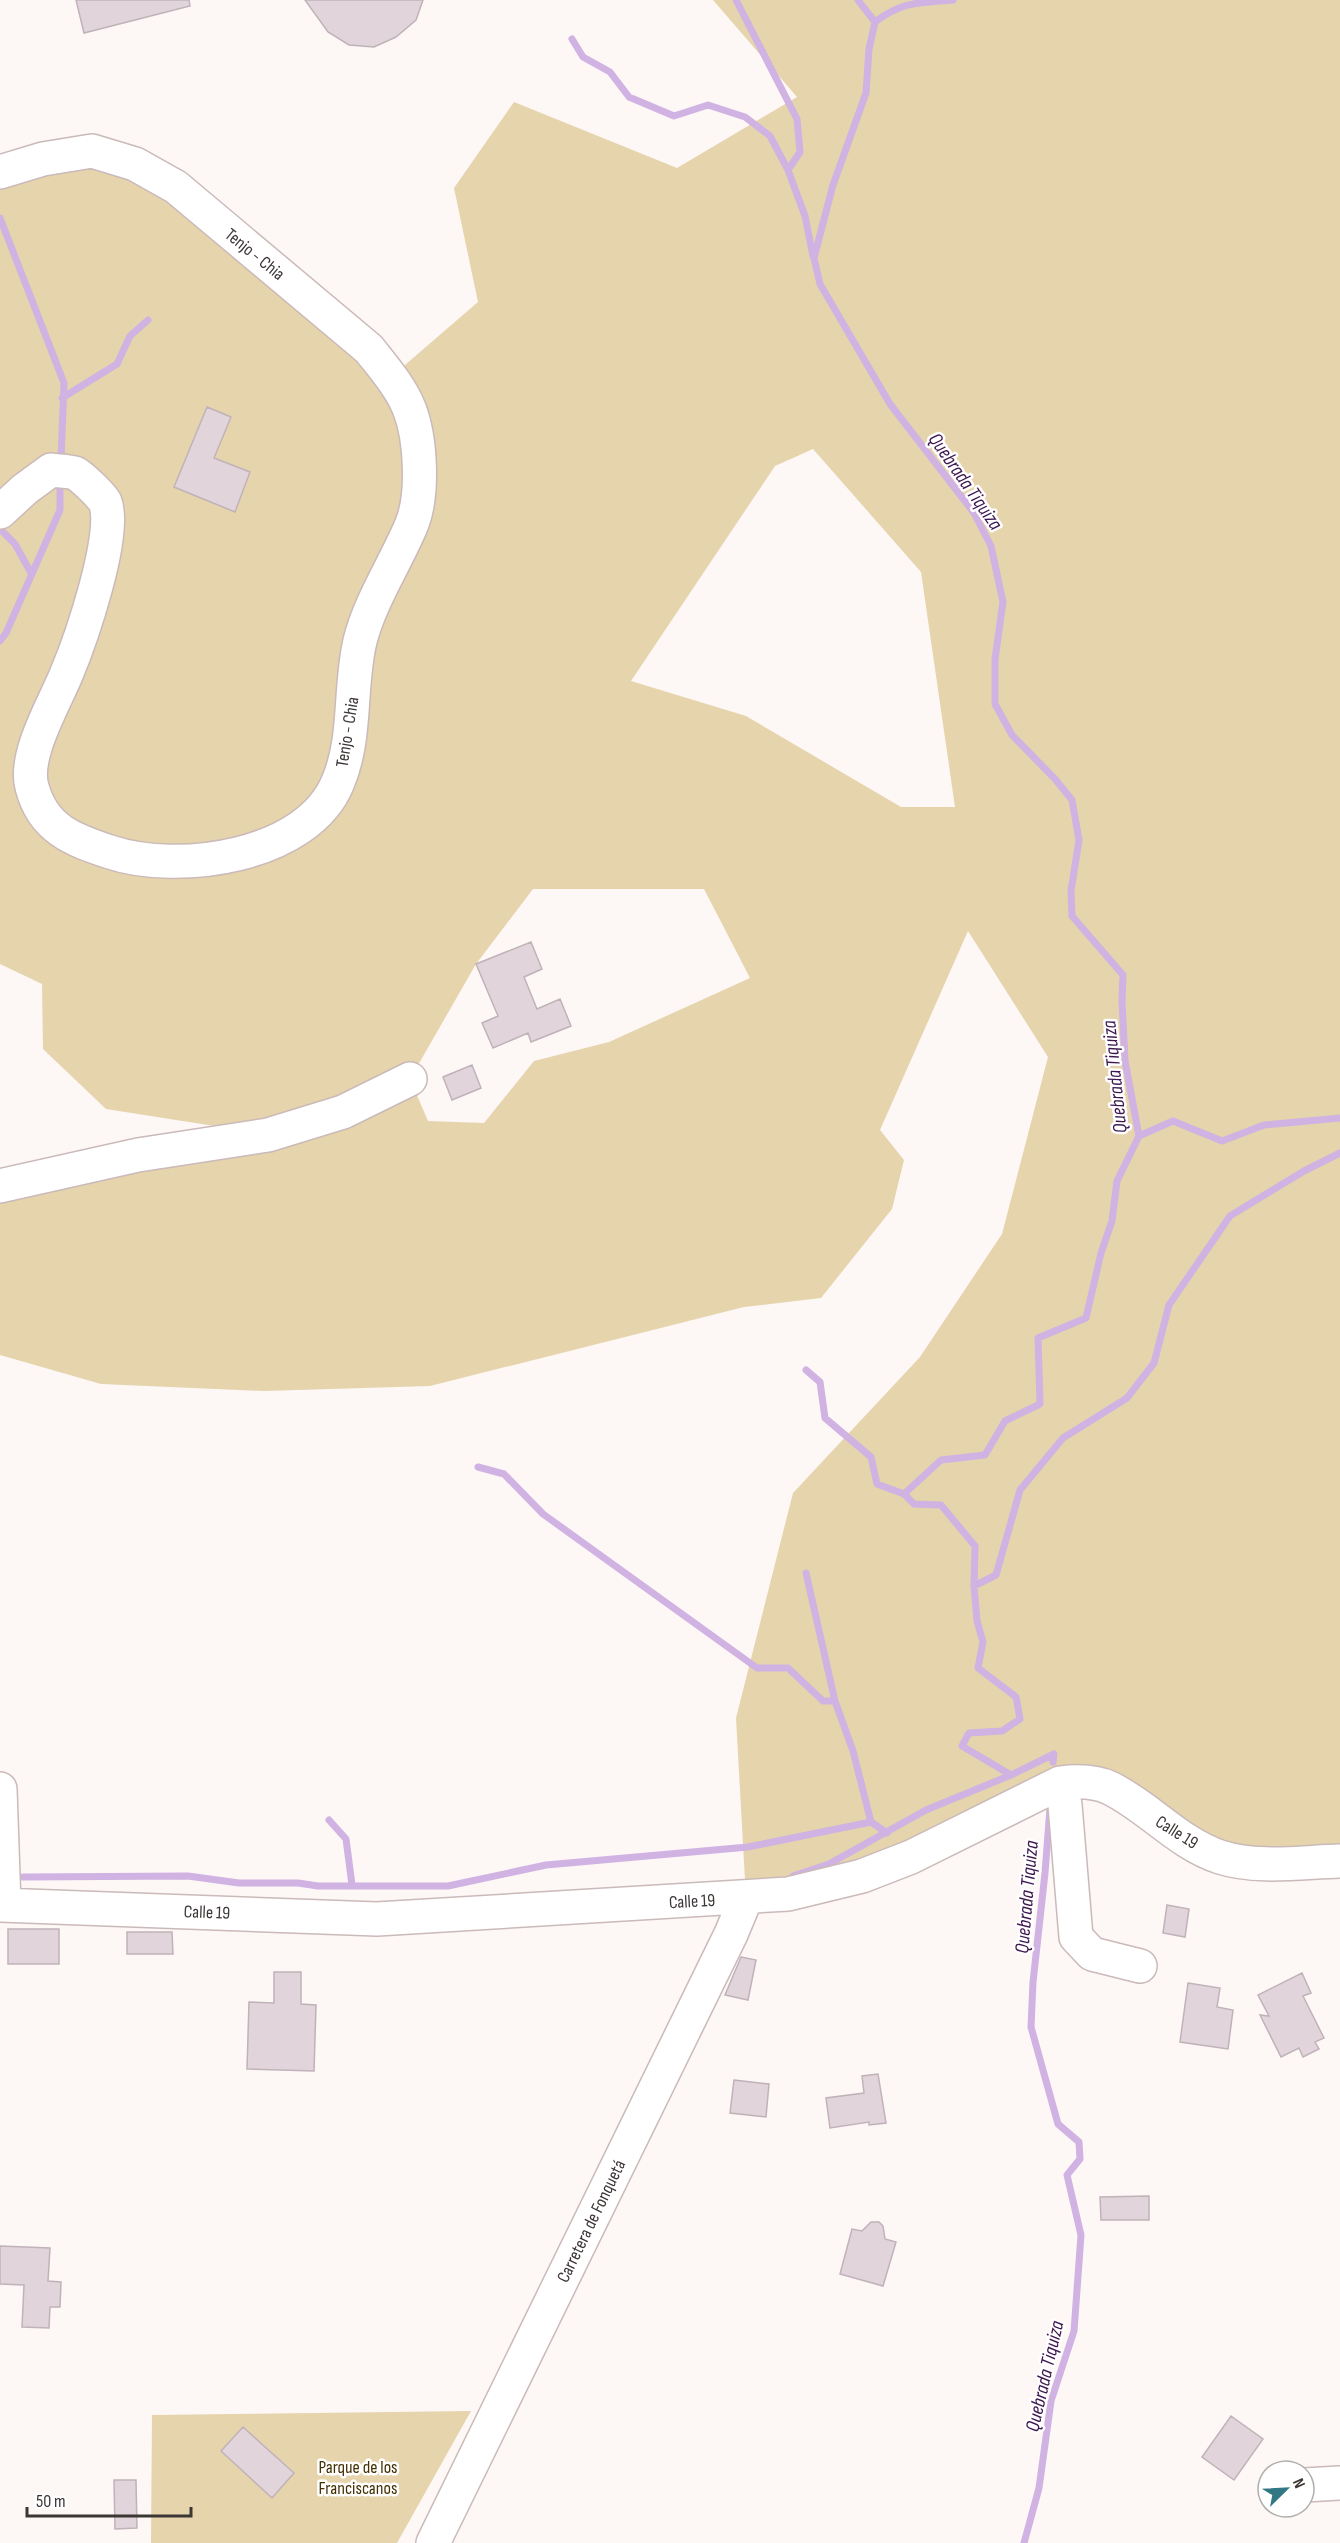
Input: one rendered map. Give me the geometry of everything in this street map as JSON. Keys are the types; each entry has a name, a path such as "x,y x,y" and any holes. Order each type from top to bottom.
{"street":[{"name":"Tenjo - Chia","path":"0,172 43,159 92,151 135,164 176,187 369,349 391,377 409,409 417,442 419,484 413,522 360,640 348,752 338,785 323,807 299,830 263,846 204,861 151,861 113,853 63,834 50,823 39,808 30,784 31,763 36,744 68,670 98,576 108,530 105,501 76,473 51,470 25,489 0,512"},
{"path":"0,1186 138,1155 268,1135 343,1112 410,1079"},
{"name":"Calle 19","path":"2,1905 377,1919 788,1894 862,1876 911,1857 1060,1783 1078,1781 1109,1788 1190,1842 1220,1857 1249,1863 1340,1861"},
{"path":"1060,1783 1065,1805 1076,1937 1092,1954 1140,1966"},
{"path":"0,1789 2,1905"},
{"name":"Carretera de Fonquetá","path":"434,2543 731,1934 746,1898"},
{"path":"1316,2484 1340,2482"}],"green space":[{"path":"713,0 1340,0 1340,1861 1249,1863 1078,1781 911,1857 746,1898 736,1718 793,1493 920,1357 1002,1234 1048,1057 968,931 880,1130 904,1160 892,1209 821,1298 744,1307 430,1386 264,1391 101,1384 0,1355 0,1186 265,1134 106,1109 43,1049 42,984 0,964 0,172 135,164 391,377 478,302 454,188 514,102 677,168 797,97","holes":["813,449 921,572 955,807 901,807 746,716 631,681 775,466","533,889 704,889 750,978 609,1042 534,1061 484,1123 428,1121 410,1079 476,964"]},
{"name":"Parque de los Franciscanos","path":"471,2411 397,2543 151,2543 152,2415"}],"building":[{"path":"76,0 189,0 190,6 84,33"},
{"path":"305,0 423,0 416,20 396,37 374,47 349,45 328,32"},
{"path":"207,407 231,417 214,458 250,472 235,512 174,487"},
{"path":"531,942 542,969 524,977 537,1009 560,999 571,1026 531,1042 528,1033 493,1048 482,1023 498,1016 476,964"},
{"path":"472,1065 481,1088 452,1100 443,1077"},
{"path":"1167,1905 1189,1909 1185,1937 1163,1933"},
{"path":"8,1929 59,1929 59,1964 8,1964"},
{"path":"127,1932 172,1932 173,1954 127,1954"},
{"path":"741,1957 756,1960 748,2000 725,1995"},
{"path":"274,1972 301,1972 301,2004 316,2005 314,2071 247,2069 249,2002 274,2003"},
{"path":"1302,1973 1311,1993 1303,1996 1324,2038 1315,2042 1319,2049 1303,2057 1299,2048 1281,2057 1260,2015 1269,2016 1258,1995"},
{"path":"1188,1983 1220,1988 1217,2007 1233,2010 1228,2049 1180,2042"},
{"path":"878,2074 886,2123 869,2125 869,2122 830,2128 826,2098 864,2093 862,2076"},
{"path":"734,2080 769,2084 766,2117 730,2113"},
{"path":"1149,2196 1149,2220 1101,2220 1100,2197"},
{"path":"871,2222 879,2222 883,2226 885,2239 896,2242 883,2286 840,2274 852,2229 862,2231"},
{"path":"0,2246 50,2248 48,2281 61,2282 60,2307 50,2307 49,2328 22,2327 24,2285 0,2284"},
{"path":"1231,2416 1263,2439 1234,2480 1202,2457"},
{"path":"243,2427 294,2473 272,2498 221,2451"},
{"path":"114,2480 136,2480 137,2528 115,2529"}],"waterway":[{"path":"736,0 797,119 800,152 788,170"},
{"name":"Quebrada Tiquiza","path":"858,0 875,22 869,49 866,93 833,185 814,258 820,284 890,404 974,513 991,546 1003,602 995,659 995,704 1012,735 1072,800 1079,840 1071,891 1072,916 1123,975 1125,1061 1139,1136 1117,1181 1112,1221 1101,1253 1086,1318 1038,1338 1040,1404 1005,1421 985,1455 941,1460 904,1494 914,1504 941,1505 975,1546 974,1586 977,1621 983,1642 978,1668 1016,1697 1020,1719 1002,1731 969,1733 962,1746 1011,1775 1054,1754 1053,1762"},
{"path":"875,22 903,7 953,0"},
{"path":"572,39 583,57 610,72 629,97 674,116 708,105 745,117 770,136 788,170 805,216 813,256"},
{"path":"0,218 64,383 61,461"},
{"path":"62,398 117,364 130,336 148,320"},
{"path":"0,641 6,633 60,510 60,479"},
{"path":"0,529 15,544 31,573"},
{"path":"1139,1136 1173,1121 1222,1141 1264,1125 1340,1118"},
{"path":"974,1586 996,1575 1020,1490 1063,1438 1127,1398 1154,1363 1169,1305 1230,1216 1304,1171 1340,1153"},
{"path":"806,1370 820,1382 825,1418 871,1457 877,1484 904,1494"},
{"path":"478,1467 504,1474 543,1514 757,1668 788,1668 823,1701 835,1701 853,1751 871,1822 887,1833"},
{"path":"806,1573 835,1701"},
{"path":"793,1876 829,1864 926,1810 1011,1775"},
{"name":"Quebrada Tiquiza","path":"1024,2543 1039,2488 1051,2401 1074,2331 1081,2235 1067,2175 1080,2159 1079,2142 1058,2124 1031,2027 1033,1982 1050,1808"},
{"path":"329,1820 346,1839 352,1885"},
{"path":"23,1877 188,1876 239,1883 298,1883 318,1886 448,1886 546,1865 748,1847 871,1822"}]}
